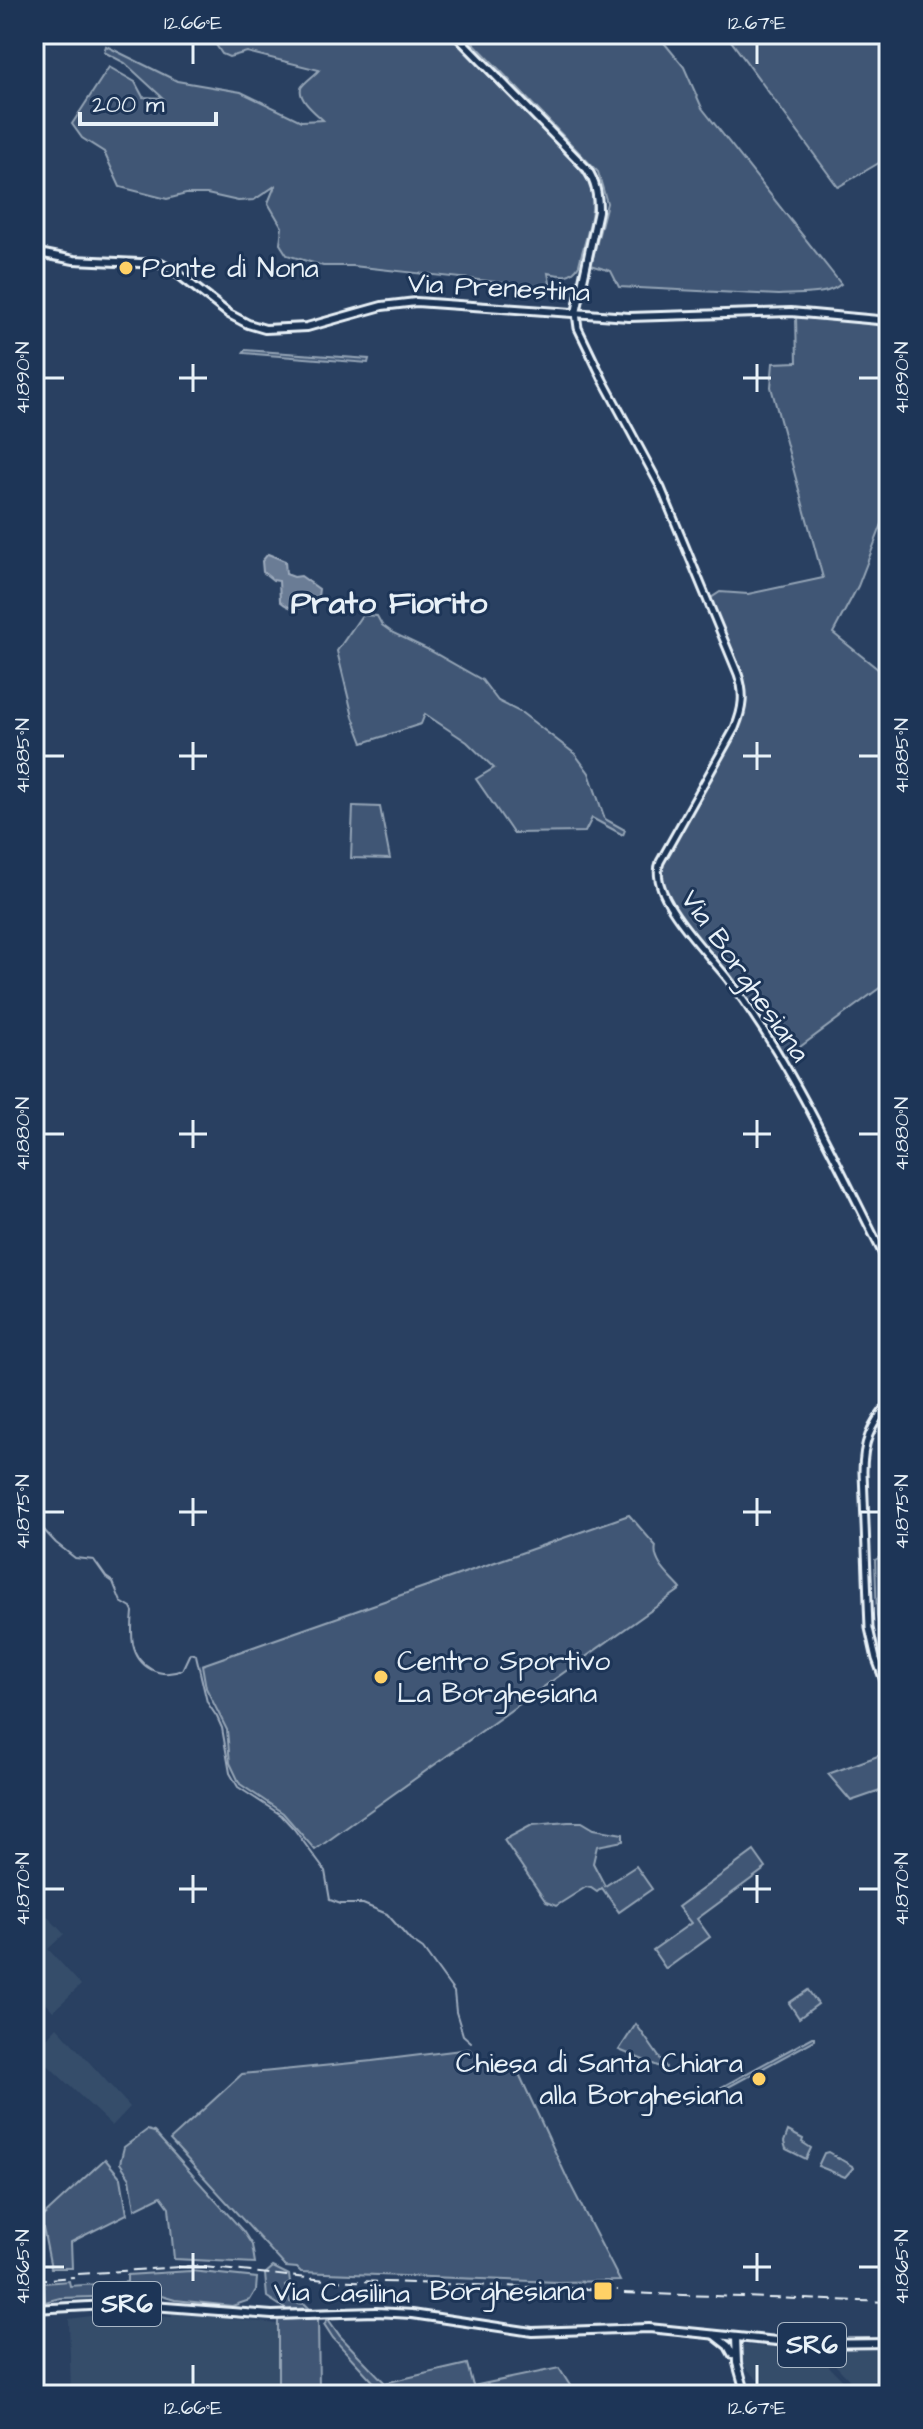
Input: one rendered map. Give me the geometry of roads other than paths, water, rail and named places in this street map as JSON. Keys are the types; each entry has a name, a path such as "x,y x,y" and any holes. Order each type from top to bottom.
{"main road":[{"path":"455,34 592,177 598,211 576,313"},
{"name":"Via Prenestina","path":"34,252 83,261 157,264 172,270 229,314 265,329 310,327 382,306 412,302 647,317 791,312 889,321"},
{"name":"Via Casilina","path":"34,2309 128,2304 265,2315 376,2312 412,2314 532,2332 649,2328 810,2345 889,2343"},
{"path":"714,2335 731,2350 737,2363"},
{"path":"731,2350 733,2337"},
{"path":"733,2337 746,2395"}],"street":[{"name":"Via Borghesiana","path":"576,313 578,328 594,361 661,488 742,688 743,707 738,722 660,862 658,881 670,907 727,978 767,1035 889,1266"},
{"path":"889,1404 869,1433 864,1448 863,1472 869,1628 889,1694"}],"waterway":[{"path":"34,1441 43,1461 43,1529 75,1558 94,1560 113,1582 121,1602 133,1612 133,1644 145,1665 158,1672 174,1672 182,1670 190,1653 196,1655 207,1702 222,1728 230,1773 238,1787 281,1815 294,1829 325,1871 330,1900 341,1904 363,1904 387,1914 410,1940 423,1949 454,1992 463,2035 471,2042"}],"railway":[{"path":"78,2274 194,2266 326,2280 618,2290"},
{"path":"34,2280 74,2277"},
{"path":"624,2293 889,2302"}],"place":[{"name":"Ponte di Nona","path":"126,268"},
{"name":"Centro Sportivo La Borghesiana","path":"381,1677"},
{"name":"Chiesa di Santa Chiara alla Borghesiana","path":"759,2079"},
{"name":"Borghesiana","path":"603,2291"}],"district":[{"name":"Prato Fiorito","path":"389,603"}]}
